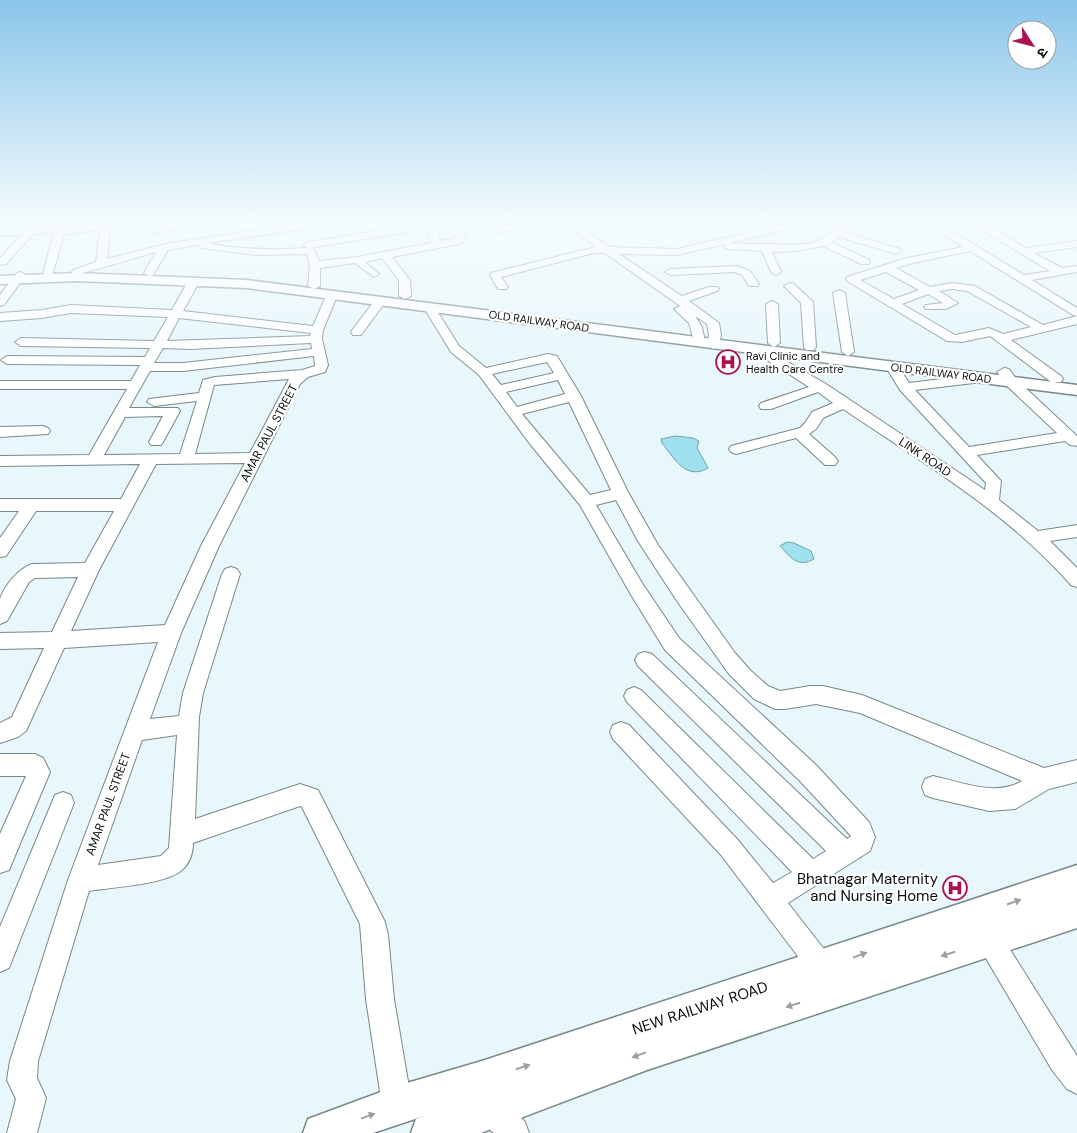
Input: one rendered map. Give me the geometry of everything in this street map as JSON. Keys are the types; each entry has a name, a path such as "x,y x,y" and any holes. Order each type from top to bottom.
{"main road":[{"name":"OLD RAILWAY ROAD","path":"53,275 247,284 405,296 517,314 767,346 892,367 982,378 1008,377 1077,381"},
{"name":"OLD RAILWAY ROAD","path":"167,275 321,291 430,308 517,314"},
{"name":"OLD RAILWAY ROAD","path":"767,346 848,352 1008,377 1077,390"},
{"name":"NEW RAILWAY ROAD","path":"439,1131 647,1052 1077,881"},
{"name":"NEW RAILWAY ROAD","path":"830,979 990,941 1077,912"},
{"name":"NEW RAILWAY ROAD","path":"322,1133 397,1105 498,1107"}],"street":[{"path":"2,299 18,275"},
{"path":"186,459 208,383 212,381 303,374 316,371 322,367 317,340 321,291 318,275"},
{"path":"400,275 404,280 405,296"},
{"path":"495,275 502,287"},
{"path":"638,275 660,290 694,320 706,338"},
{"path":"660,290 668,275"},
{"path":"747,275 753,284"},
{"path":"865,275 852,279 955,339 963,339 986,331 1002,338 1056,379"},
{"path":"900,275 952,303 946,306 930,307 913,296"},
{"path":"1014,275 1077,313"},
{"path":"1021,279 1050,275"},
{"path":"94,459 194,281"},
{"path":"790,286 807,302 810,348"},
{"path":"893,304 928,290 966,286 1042,328"},
{"path":"682,300 713,289"},
{"path":"660,290 682,300 713,323 706,338"},
{"path":"839,294 848,352"},
{"path":"357,332 380,301"},
{"path":"767,346 772,304"},
{"path":"923,320 930,307"},
{"path":"430,308 455,349 484,372 534,441 586,501 636,588 672,644 808,773 860,830 863,837 862,843 769,900"},
{"path":"0,317 71,310 176,314 317,340"},
{"path":"4,365 42,314"},
{"path":"1002,338 1077,320"},
{"path":"21,342 205,345 317,340"},
{"path":"4,365 147,364 184,367 317,340"},
{"name":"LINK ROAD","path":"767,346 844,403 991,501 1037,536 1077,580"},
{"path":"484,372 550,358 574,396 644,537 714,639 749,682 768,697 776,700 812,694 842,698 862,704 1044,779"},
{"path":"892,367 905,387 993,481 991,501"},
{"name":"AMAR PAUL STREET","path":"22,1133 31,1098 22,1080 24,1061 80,880 171,633 210,546 294,382 303,374"},
{"path":"497,390 562,375"},
{"path":"1008,377 1073,440"},
{"path":"905,387 982,378"},
{"path":"0,386 136,385"},
{"path":"766,406 821,387"},
{"path":"123,409 205,396"},
{"path":"513,412 574,396"},
{"path":"736,449 799,433 810,428 817,415 844,403"},
{"path":"0,733 11,730 19,724 56,640 90,570 154,451 173,411 123,409"},
{"path":"0,432 43,431"},
{"path":"799,433 830,461"},
{"path":"966,452 1073,440"},
{"path":"0,461 94,459 154,451 186,459 255,458"},
{"path":"586,501 621,494"},
{"path":"0,505 125,505"},
{"path":"0,551 31,505"},
{"path":"1037,536 1077,531"},
{"path":"0,616 22,577 27,573 32,571 90,570"},
{"path":"80,880 161,868 170,864 181,853 184,834 189,724 197,678 231,574"},
{"path":"0,641 56,640 171,633"},
{"path":"645,660 845,853"},
{"path":"634,696 812,875"},
{"path":"135,731 189,724"},
{"path":"621,732 728,847 830,979"},
{"path":"0,765 35,765 39,772 0,861"},
{"path":"933,787 989,800 1015,798 1044,779 1077,771"},
{"path":"184,834 300,796 310,798 372,922 375,935 380,999 397,1105"},
{"path":"0,959 63,803"},
{"path":"990,941 1062,1060 1077,1079"}],"water":[{"path":"676,436 693,438 699,441 697,448 708,468 693,472 687,470 676,461 661,439"},
{"path":"787,542 794,543 811,551 814,559 808,562 795,560 780,546"}],"place":[{"name":"Ravi Clinic and Health Care Centre","path":"728,362"},
{"name":"Bhatnagar Maternity and Nursing Home","path":"955,888"}]}
